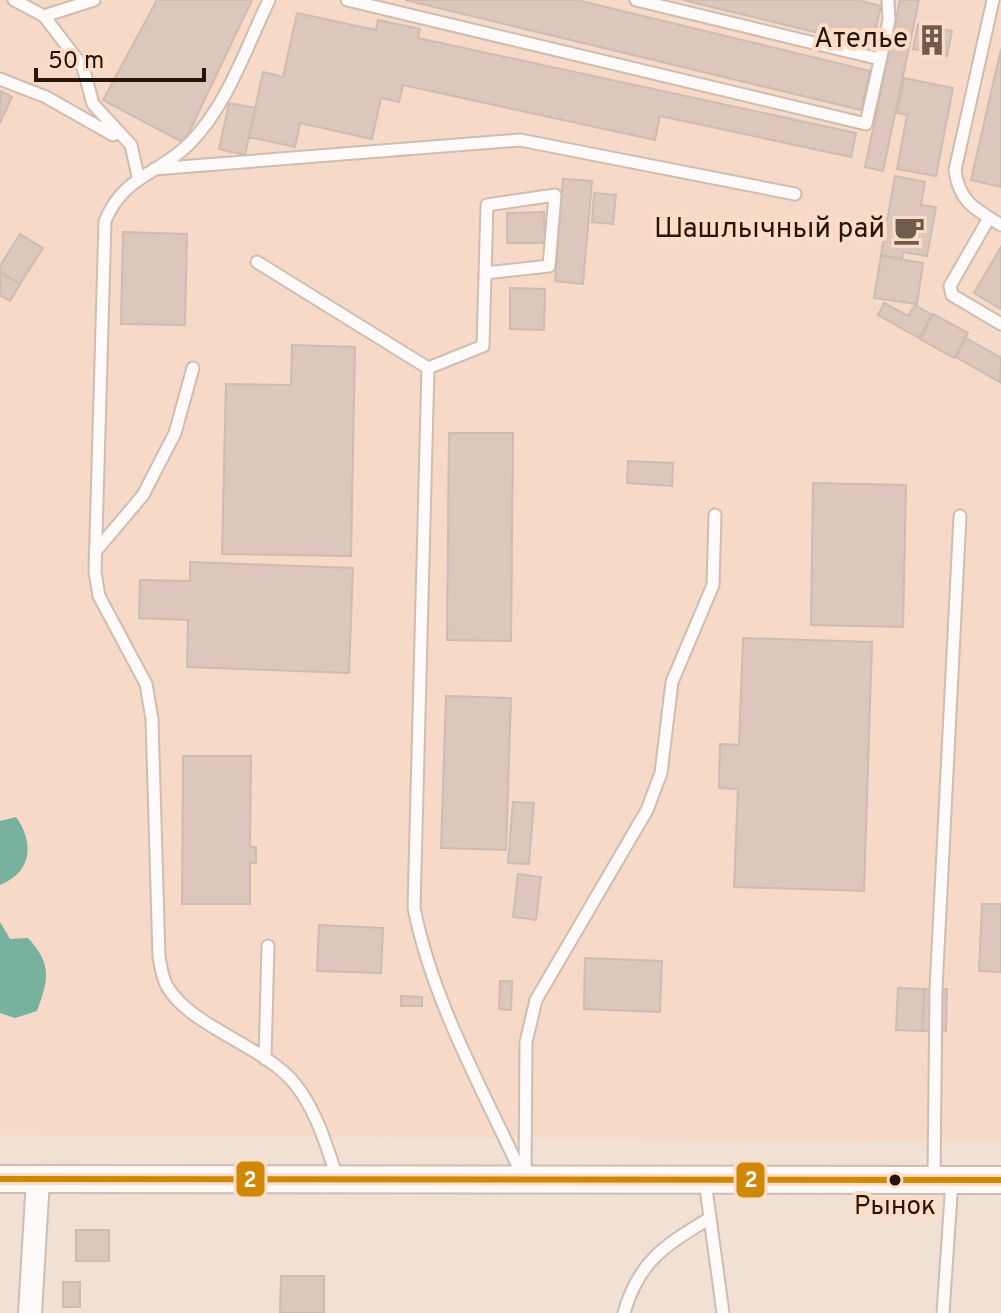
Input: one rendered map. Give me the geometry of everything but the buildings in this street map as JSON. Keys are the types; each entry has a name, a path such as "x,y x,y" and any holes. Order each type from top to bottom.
{"street":[{"path":"0,1179 1001,1180"},
{"path":"30,1313 38,1179"}],"lane":[{"path":"14,0 44,16 83,67 93,104 131,145 138,176"},
{"path":"44,16 94,0"},
{"path":"269,0 219,105 188,145 154,169 138,176 110,207 103,233 95,552 99,596 146,684 150,708 159,957 166,986 182,1004 265,1059 295,1083 318,1124 339,1180"},
{"path":"347,0 866,124 889,20 888,0"},
{"path":"636,0 880,59"},
{"path":"993,0 955,170 958,189 968,205 1001,225"},
{"path":"0,79 46,97 131,145"},
{"path":"154,169 520,140 795,194"},
{"path":"428,368 483,346 485,273 487,205 555,195 549,266 485,273"},
{"path":"989,218 950,286 952,295 1001,324"},
{"path":"257,262 428,368"},
{"path":"95,552 143,495 175,433 193,368"},
{"path":"428,368 414,908 422,944 448,1015 525,1180"},
{"path":"525,1180 526,1042 536,1000 647,810 661,773 672,682 713,585 715,515"},
{"path":"943,1313 943,1180 936,989 960,516"},
{"path":"265,1059 268,946"},
{"path":"705,1180 723,1313"},
{"path":"624,1313 632,1284 659,1249 710,1218"}],"shaded area":[{"path":"0,0 1001,0 1001,1141 0,1135"}],"water":[{"path":"16,817 26,836 27,856 19,872 0,885 0,821"},
{"path":"0,922 10,939 28,938 45,964 46,981 37,1011 15,1018 0,1013"}],"transit line":[{"name":"2","path":"0,1179 1001,1180"}],"place":[{"name":"Ателье","path":"932,40"},
{"name":"Шашлычный рай","path":"909,230"},
{"name":"Рынок","path":"895,1180"}]}
